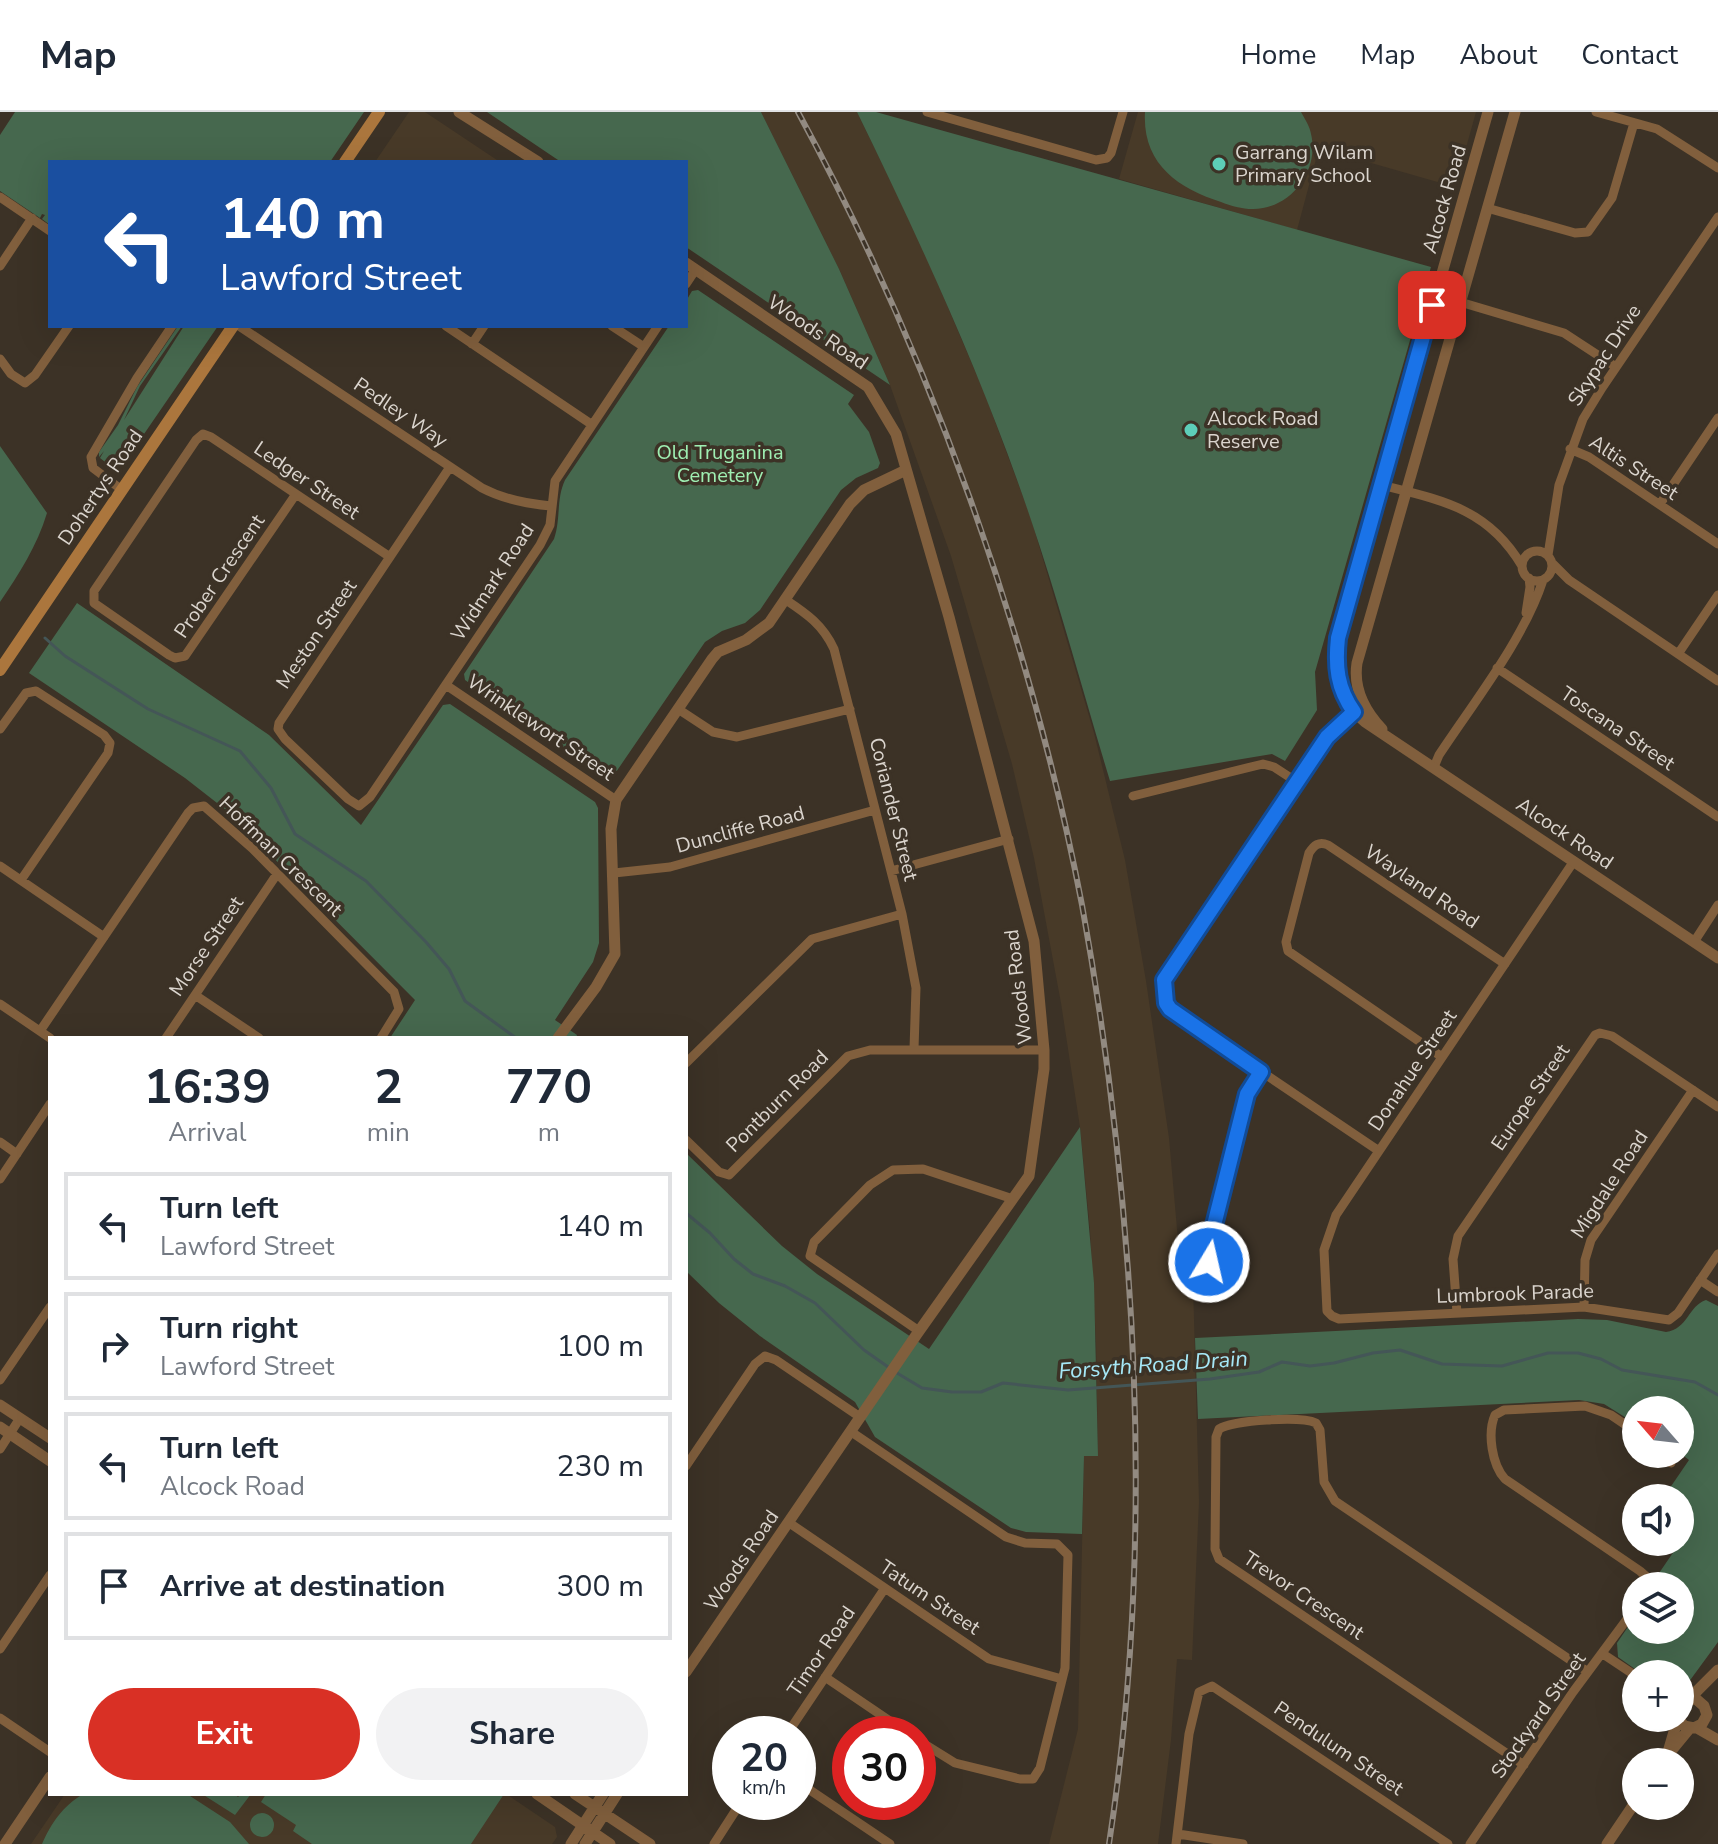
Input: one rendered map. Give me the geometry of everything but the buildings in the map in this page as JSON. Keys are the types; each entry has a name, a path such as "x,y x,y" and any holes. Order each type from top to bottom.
{"main road":[{"path":"346,160 379,112"},
{"name":"Dohertys Road","path":"0,670 235,328"}],"street":[{"path":"459,112 535,160"},
{"path":"927,112 1104,160 1111,153 1123,112"},
{"name":"Alcock Road","path":"1488,112 1338,638 1337,676 1365,722 1718,958"},
{"path":"1379,1151 1170,1009 1166,1003 1164,980 1332,731 1359,708 1357,663 1515,112"},
{"path":"1596,112 1667,134 1718,168"},
{"path":"1487,208 1575,233 1588,232 1612,198 1634,123"},
{"path":"0,197 48,230"},
{"name":"Skypac Drive","path":"1550,559 1550,528 1559,485 1570,449 1589,409 1718,217"},
{"path":"0,266 32,218"},
{"name":"Woods Road","path":"688,1669 918,1332 1029,1176 1044,1069 1034,941 949,617 896,434 868,387 691,266"},
{"path":"1460,302 1564,333 1616,367"},
{"path":"0,359 11,374 25,383 35,375 68,328"},
{"path":"122,490 93,468 91,457 171,328"},
{"name":"Pedley Way","path":"239,328 494,494 534,505 551,506"},
{"path":"449,328 591,424"},
{"path":"472,344 483,328"},
{"path":"615,328 644,347"},
{"name":"Widmark Road","path":"359,806 370,797 546,536 555,481 657,328"},
{"path":"1660,504 1718,418"},
{"name":"Ledger Street","path":"203,434 390,557"},
{"name":"Prober Crescent","path":"203,434 92,595 97,606 169,655 180,659 190,650 296,494"},
{"name":"Altis Street","path":"1570,449 1589,457 1718,544"},
{"name":"Meston Street","path":"359,806 285,739 278,729 279,723 450,467"},
{"path":"561,1034 603,977 615,954 612,818 616,800 718,652 761,631 786,600 850,504 864,490 906,470"},
{"path":"1381,485 1462,507 1507,544 1529,578 1526,616"},
{"name":"Skypac Drive","path":"1532,552 1550,528"},
{"path":"1507,544 1543,552 1569,580 1718,681"},
{"path":"1522,566 1524,559 1532,552"},
{"path":"1434,767 1535,603 1544,579 1551,572 1550,559"},
{"path":"1529,578 1569,580"},
{"path":"1678,654 1718,595"},
{"name":"Coriander Street","path":"786,600 816,622 827,634 834,649 902,914 916,988 914,1049"},
{"name":"Toscana Street","path":"1497,668 1718,817"},
{"name":"Wrinklewort Street","path":"446,685 616,800"},
{"path":"0,729 26,693 36,691 104,735 110,743 108,753 21,880"},
{"path":"678,709 713,732 737,737 850,709"},
{"path":"1133,796 1263,764 1297,782"},
{"name":"Hoffman Crescent","path":"40,1031 193,808 204,806 277,874 394,992 399,1009 382,1036"},
{"name":"Duncliffe Road","path":"614,873 670,867 875,810"},
{"path":"891,871 1009,839"},
{"name":"Wayland Road","path":"1442,1057 1288,951 1287,936 1309,853 1317,844 1328,845 1505,964"},
{"name":"Donahue Street","path":"1329,1314 1325,1292 1326,1241 1336,1215 1574,861"},
{"path":"0,866 104,937"},
{"name":"Morse Street","path":"167,1036 277,874"},
{"path":"1694,942 1718,905"},
{"path":"688,1061 812,939 902,914"},
{"path":"195,995 256,1036"},
{"path":"0,1004 48,1037"},
{"name":"Europe Street","path":"1457,1313 1453,1259 1458,1236 1595,1035 1612,1036 1718,1107"},
{"name":"Pontburn Road","path":"688,1142 719,1172 729,1175 848,1056 870,1050 1044,1050"},
{"path":"1217,1273 1207,1253 1247,1094 1261,1072"},
{"name":"Migdale Road","path":"1584,1307 1584,1267 1588,1246 1693,1090"},
{"path":"0,1179 48,1107"},
{"path":"0,1142 17,1154"},
{"path":"918,1332 810,1256 814,1242 870,1185 893,1170 923,1169 1013,1199"},
{"name":"Lumbrook Parade","path":"1329,1314 1339,1319 1584,1307 1669,1320 1676,1316 1718,1254"},
{"path":"1700,1280 1718,1292"},
{"path":"0,1380 48,1310"},
{"path":"688,1463 755,1364 765,1356 776,1360 860,1417"},
{"path":"0,1405 48,1437"},
{"path":"1622,1422 1585,1406 1504,1410 1495,1415 1492,1426 1493,1456 1497,1469 1505,1479 1641,1572"},
{"path":"0,1449 5,1431 20,1418"},
{"name":"Trevor Crescent","path":"1524,1765 1219,1559 1215,1549 1216,1437 1219,1429 1234,1423 1307,1420 1316,1423 1321,1435 1324,1482 1335,1501 1588,1672"},
{"path":"5,1431 48,1460"},
{"path":"850,1431 1006,1537 1025,1543 1057,1544 1068,1555 1065,1660 1040,1768 1033,1779 1020,1779 955,1763 936,1751"},
{"name":"Tatum Street","path":"788,1522 989,1659 1062,1679"},
{"path":"0,1649 48,1578"},
{"name":"Timor Road","path":"799,1716 885,1588"},
{"name":"Stockyard Street","path":"1470,1844 1622,1627"},
{"path":"1603,1654 1622,1667"},
{"path":"1694,1693 1716,1674"},
{"path":"1694,1727 1704,1722 1716,1674"},
{"path":"825,1677 882,1716"},
{"name":"Pendulum Street","path":"1177,1839 1191,1723 1198,1695 1208,1687 1218,1688 1448,1844"},
{"path":"1694,1699 1718,1722"},
{"path":"0,1718 48,1751"},
{"path":"1694,1728 1718,1740"},
{"path":"1674,1748 1689,1732"},
{"path":"5,1844 48,1780"},
{"path":"816,1794 890,1844"},
{"path":"540,1796 610,1844"},
{"path":"578,1796 650,1844"},
{"path":"600,1810 603,1796"},
{"path":"571,1844 588,1829 600,1810 615,1796"},
{"path":"714,1844 729,1820"},
{"path":"1607,1844 1623,1820"},
{"path":"585,1844 588,1829"},
{"path":"1177,1839 1243,1844"}],"shaded area":[{"path":"409,112 425,112 497,160 376,160"},
{"path":"761,112 857,112 918,237 984,392 1030,515 1094,733 1125,860 1169,1138 1181,1274 1196,1273 1193,1283 1199,1502 1192,1660 1177,1659 1158,1844 1049,1844 1078,1729 1084,1456 1098,1455 1090,1230 1080,1127 1061,1003 1034,858 1012,764 951,556 890,385 839,269"},
{"name":"Garrang Wilam Primary School","path":"1138,112 1476,112 1455,187 1319,148 1297,230 1119,179"},
{"path":"64,1796 509,1796 555,1827 557,1837 552,1844 31,1844"}],"green space":[{"path":"15,112 364,112 331,160 48,160 48,224 42,219 45,215 42,214 40,218 0,191 0,135"},
{"path":"487,112 761,112 839,269 890,385 688,248 688,160 558,160"},
{"name":"Alcock Road Reserve","path":"857,112 876,112 1431,267 1315,672 1317,710 1285,761 1272,754 1110,781 1051,580 1011,462 949,310"},
{"path":"1145,112 1301,112 1310,129 1312,159 1302,181 1286,199 1252,209 1226,204 1190,189 1165,171 1149,146"},
{"name":"Old Truganina Cemetery","path":"698,290 854,395 848,404 869,432 880,463 878,468 856,478 841,490 760,610 745,623 722,631 705,642 614,775 607,777 465,680 464,674 554,539 565,480 668,328 688,328 688,298 692,291"},
{"path":"177,328 181,328 140,386 124,420 183,328 217,328 118,472 100,458 104,451 99,457 99,452 118,425 137,387"},
{"path":"0,446 47,513 33,548 0,602"},
{"path":"77,603 269,735 361,825 443,705 450,704 595,802 598,808 599,943 593,962 555,1020 577,1036 391,1036 415,1000 226,810 185,778 29,673"},
{"path":"1080,1127 1094,1283 1098,1456 1084,1456 1082,1534 1026,1532 1011,1528 875,1437 855,1402 760,1336 719,1303 688,1273 688,1155 782,1246 817,1274 929,1349"},
{"path":"1706,1300 1718,1306 1718,1642 1694,1675 1694,1660 1622,1660 1618,1657 1617,1643 1622,1636 1622,1644 1694,1644 1694,1572 1660,1572 1671,1556 1694,1556 1694,1484 1673,1484 1684,1468 1694,1468 1694,1396 1622,1396 1622,1415 1604,1404 1579,1400 1198,1419 1195,1338 1578,1319 1607,1320 1666,1332 1679,1327"},
{"path":"80,1796 190,1796 230,1822 249,1844 42,1844 58,1816"},
{"path":"205,1796 249,1796 235,1815"},
{"path":"265,1796 503,1796 471,1844 312,1844 293,1831 296,1825 261,1802"},
{"path":"262,1813 271,1816 274,1825 271,1834 262,1837 253,1834 250,1825 253,1816"}],"waterway":[{"name":"Forsyth Road Drain","path":"45,638 65,656 148,709 240,751 271,788 295,834 366,881 449,969 465,1001 513,1036"},
{"name":"Forsyth Road Drain","path":"688,1215 753,1274 785,1286 815,1303 864,1350 891,1369"},
{"name":"Forsyth Road Drain","path":"897,1373 922,1388 952,1392 981,1392 1003,1383 1068,1390 1210,1379 1259,1372 1282,1362 1310,1366 1400,1350 1442,1364 1502,1366 1548,1353 1578,1353 1601,1359 1622,1370 1695,1382 1718,1395"}],"railway":[{"path":"798,112 846,204 890,300 970,498 1034,701 1082,905 1104,1041 1120,1179 1135,1414 1135,1558 1131,1630 1119,1773 1109,1844"}],"place":[{"name":"Garrang Wilam Primary School","path":"1219,164"},
{"name":"Alcock Road Reserve","path":"1191,430"}],"route":[{"path":"1209,1262 1207,1253 1247,1094 1261,1072 1170,1009 1166,1003 1164,980 1327,737 1354,712 1337,676 1338,638 1432,305"}]}
